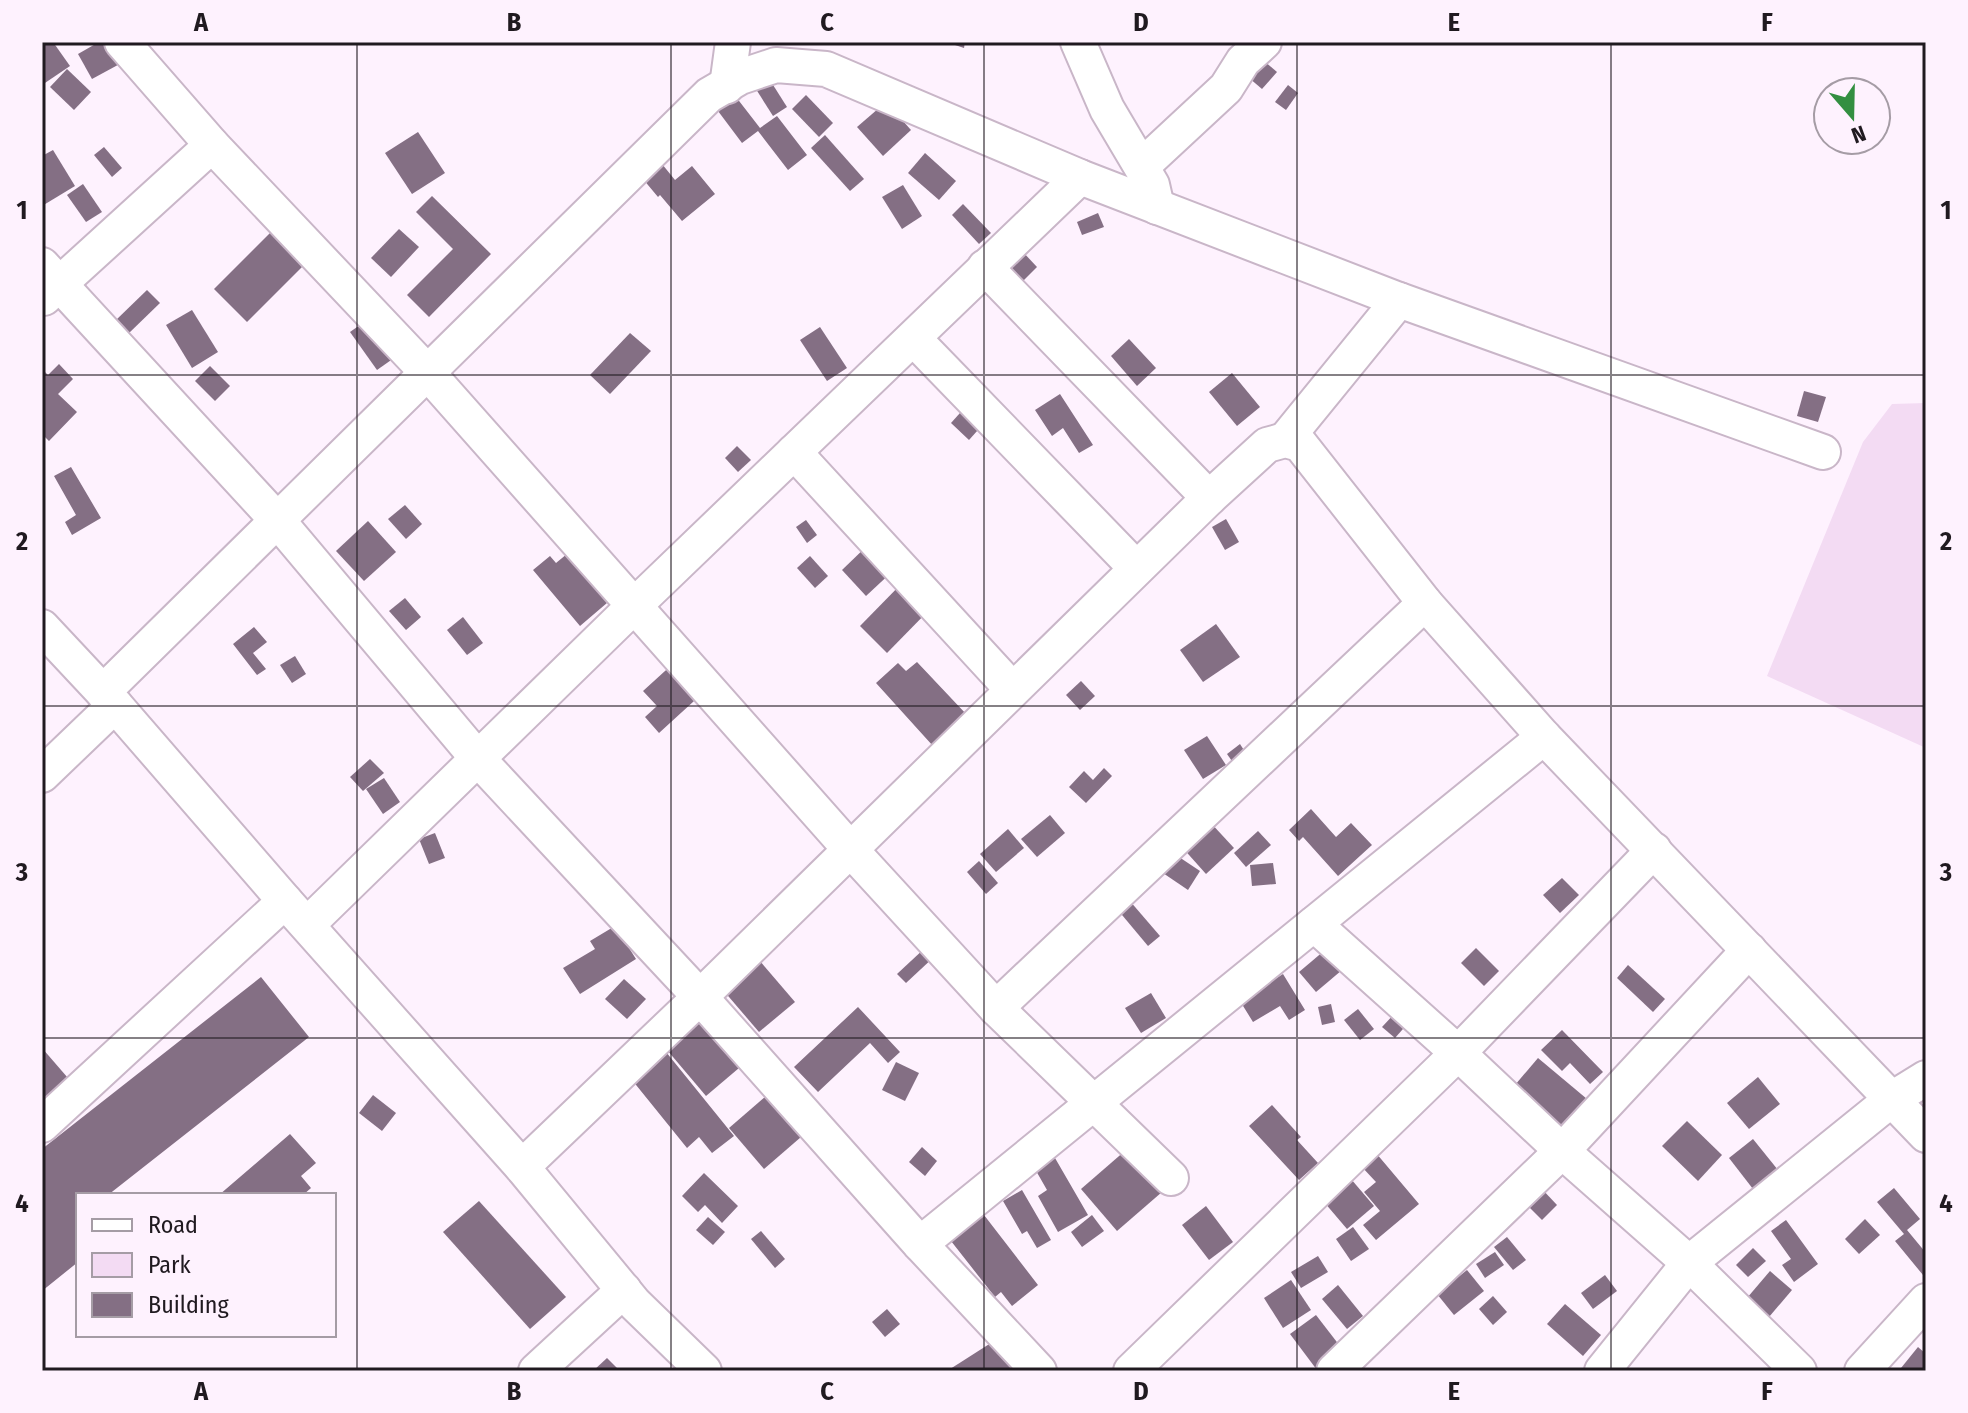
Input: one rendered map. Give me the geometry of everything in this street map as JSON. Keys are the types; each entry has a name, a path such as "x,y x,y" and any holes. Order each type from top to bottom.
{"street":[{"path":"122,42 212,145 427,372 849,848 996,1008 1171,1178"},
{"path":"727,86 733,42"},
{"path":"1078,42 1107,109 1152,185 1157,207"},
{"path":"1142,166 1226,88 1247,48"},
{"path":"42,775 109,698 278,521 709,95 740,77 776,65 826,69 1080,177 1399,300 1823,452"},
{"path":"212,145 48,283 278,521 479,760 700,997 920,1244 1039,1371"},
{"path":"42,1125 479,760 635,605 1080,177"},
{"path":"985,267 1209,498"},
{"path":"1285,440 1399,300"},
{"path":"914,339 1136,568"},
{"path":"522,1167 1209,498 1267,445 1285,440 1300,444 1425,603 1544,737 1926,1135"},
{"path":"794,452 1012,689"},
{"path":"996,1008 1425,603"},
{"path":"42,627 109,698 522,1167 624,1290 704,1371"},
{"path":"920,1244 1544,737"},
{"path":"1131,1371 1458,1053 1654,850"},
{"path":"1314,924 1689,1263 1797,1370"},
{"path":"1334,1371 1562,1151 1749,950"},
{"path":"1602,1371 1689,1263 1892,1099 1926,1078"},
{"path":"536,1371 624,1290"},
{"path":"1862,1371 1926,1301"}],"green space":[{"path":"1926,403 1926,748 1767,676 1863,442 1892,404"}],"building":[{"path":"42,42 53,42 70,66 42,85"},
{"path":"99,42 117,42 127,60 92,79 78,54"},
{"path":"946,42 965,42 964,48"},
{"path":"1257,55 1277,72 1262,89 1242,72"},
{"path":"67,69 91,92 74,110 50,87"},
{"path":"768,77 787,107 773,116 754,86"},
{"path":"1288,85 1298,93 1286,110 1275,102"},
{"path":"806,95 833,123 819,137 792,109"},
{"path":"736,97 760,128 777,116 807,155 788,170 758,131 742,143 718,111"},
{"path":"886,102 911,130 883,156 857,127"},
{"path":"418,132 445,173 412,194 385,153"},
{"path":"825,135 864,179 850,191 811,148"},
{"path":"104,147 122,168 112,177 94,155"},
{"path":"53,150 75,186 42,206 42,156"},
{"path":"925,153 956,181 939,200 908,173"},
{"path":"662,164 675,180 692,166 715,194 682,221 643,179"},
{"path":"83,184 102,212 86,222 67,195"},
{"path":"903,185 922,216 902,229 882,197"},
{"path":"432,196 491,254 429,317 407,295 453,249 416,212"},
{"path":"963,204 991,233 979,244 952,215"},
{"path":"1098,213 1104,227 1082,235 1077,222"},
{"path":"281,222 314,255 247,322 214,289"},
{"path":"399,229 419,247 391,277 371,258"},
{"path":"1022,251 1037,267 1019,285 1004,270"},
{"path":"147,290 160,303 128,334 115,321"},
{"path":"192,310 218,352 192,368 166,325"},
{"path":"367,320 394,358 377,370 350,332"},
{"path":"820,327 847,368 827,381 800,340"},
{"path":"630,333 651,351 610,394 590,375"},
{"path":"1129,339 1156,368 1137,386 1111,356"},
{"path":"59,364 73,379 58,394 77,412 49,441 42,434 42,369 48,375"},
{"path":"210,366 230,386 215,401 195,381"},
{"path":"1232,373 1260,407 1237,426 1209,392"},
{"path":"1804,391 1826,397 1818,422 1797,416"},
{"path":"1060,394 1093,445 1079,453 1063,428 1052,436 1035,410"},
{"path":"968,404 986,421 969,440 951,423"},
{"path":"737,446 751,460 738,472 725,458"},
{"path":"71,467 101,518 72,535 65,522 76,515 54,476"},
{"path":"405,505 422,524 406,539 388,519"},
{"path":"1226,519 1239,542 1225,550 1212,527"},
{"path":"806,520 817,535 807,543 796,527"},
{"path":"368,521 396,552 364,581 336,551"},
{"path":"870,543 895,569 866,596 842,570"},
{"path":"573,549 614,597 580,626 533,570 550,556 556,563"},
{"path":"810,556 828,576 815,588 797,568"},
{"path":"907,578 934,605 887,653 860,626"},
{"path":"405,598 421,617 406,630 389,611"},
{"path":"463,617 483,643 467,655 447,630"},
{"path":"1216,624 1240,657 1203,682 1180,650"},
{"path":"254,627 267,642 253,653 266,669 257,675 233,644"},
{"path":"295,656 306,674 292,683 280,665"},
{"path":"676,661 705,691 659,733 645,717 657,706 643,691"},
{"path":"917,662 967,715 933,746 876,683 898,663 906,671"},
{"path":"1081,681 1095,696 1080,710 1066,695"},
{"path":"1207,736 1226,765 1203,779 1184,750"},
{"path":"1240,744 1247,755 1234,764 1227,754"},
{"path":"370,759 384,773 363,791 350,777"},
{"path":"1104,768 1112,776 1086,803 1069,787 1084,771 1093,780"},
{"path":"384,778 400,802 383,814 366,789"},
{"path":"1311,809 1336,837 1351,823 1372,845 1338,876 1303,837 1299,841 1289,830"},
{"path":"1050,815 1065,833 1037,857 1021,839"},
{"path":"1209,821 1234,848 1206,874 1181,846"},
{"path":"1008,829 1024,848 996,872 980,854"},
{"path":"1258,831 1271,845 1246,867 1234,853"},
{"path":"435,833 445,858 429,864 419,839"},
{"path":"1173,853 1200,871 1188,890 1160,871"},
{"path":"979,861 998,883 986,894 967,872"},
{"path":"1273,863 1276,884 1252,886 1250,865"},
{"path":"1562,878 1579,895 1560,913 1543,895"},
{"path":"1123,893 1160,936 1148,946 1112,903"},
{"path":"615,926 636,959 580,994 563,968 595,949 590,941"},
{"path":"1331,945 1348,965 1316,992 1299,972"},
{"path":"926,947 935,956 906,983 897,974"},
{"path":"1476,948 1499,971 1484,986 1461,963"},
{"path":"759,960 795,1002 759,1032 723,990"},
{"path":"1628,965 1665,999 1653,1012 1617,978"},
{"path":"1283,974 1305,1010 1289,1020 1280,1006 1253,1022 1240,1001"},
{"path":"261,977 309,1037 111,1193 76,1193 76,1264 42,1291 42,1149"},
{"path":"624,979 646,999 627,1019 605,999"},
{"path":"1151,993 1166,1018 1141,1033 1125,1008"},
{"path":"1331,1004 1335,1022 1322,1025 1318,1007"},
{"path":"858,1007 900,1052 888,1063 870,1043 818,1092 794,1067"},
{"path":"1358,1009 1374,1029 1360,1040 1344,1020"},
{"path":"1398,1010 1410,1021 1395,1038 1382,1027"},
{"path":"696,1016 739,1068 706,1096 662,1044"},
{"path":"1562,1030 1603,1072 1590,1084 1570,1063 1562,1071 1541,1050"},
{"path":"662,1047 734,1136 712,1153 699,1137 687,1148 628,1075"},
{"path":"42,1048 74,1085 42,1113"},
{"path":"1538,1058 1587,1099 1563,1127 1515,1085"},
{"path":"896,1062 919,1073 905,1101 882,1090"},
{"path":"1758,1077 1780,1104 1749,1129 1727,1103"},
{"path":"373,1095 396,1113 382,1131 359,1113"},
{"path":"766,1096 801,1137 764,1169 729,1128"},
{"path":"1272,1105 1301,1137 1297,1140 1318,1163 1299,1180 1249,1126"},
{"path":"1687,1121 1722,1155 1698,1181 1662,1146"},
{"path":"290,1134 316,1163 301,1176 311,1188 305,1193 221,1193"},
{"path":"1753,1139 1778,1170 1753,1189 1729,1158"},
{"path":"922,1147 937,1161 925,1176 909,1162"},
{"path":"1126,1150 1162,1192 1117,1231 1081,1189"},
{"path":"1376,1153 1419,1204 1376,1240 1363,1225 1380,1211 1364,1192 1376,1182 1361,1166"},
{"path":"1055,1158 1088,1215 1058,1232 1038,1196 1047,1190 1035,1169"},
{"path":"704,1173 738,1206 722,1223 705,1205 698,1212 682,1196"},
{"path":"1351,1179 1374,1206 1347,1229 1324,1202"},
{"path":"1541,1188 1557,1205 1542,1220 1525,1203"},
{"path":"1894,1188 1920,1219 1907,1230 1926,1253 1926,1273 1923,1275 1895,1241 1904,1234 1877,1202"},
{"path":"1022,1190 1051,1240 1037,1248 1027,1231 1022,1234 1003,1201"},
{"path":"479,1201 566,1297 530,1329 443,1232"},
{"path":"1206,1206 1233,1242 1209,1260 1182,1225"},
{"path":"984,1215 1038,1285 1012,1306 1001,1292 995,1297 951,1241"},
{"path":"1092,1215 1104,1231 1082,1247 1071,1232"},
{"path":"708,1217 725,1232 713,1245 696,1230"},
{"path":"1865,1219 1880,1235 1859,1254 1845,1239"},
{"path":"1786,1220 1818,1264 1794,1282 1782,1265 1791,1259 1771,1231"},
{"path":"1353,1227 1369,1249 1351,1261 1336,1239"},
{"path":"761,1231 785,1259 775,1268 751,1239"},
{"path":"1507,1237 1526,1260 1513,1270 1494,1247"},
{"path":"1753,1248 1766,1261 1748,1277 1736,1265"},
{"path":"1495,1252 1504,1265 1485,1278 1476,1264"},
{"path":"1318,1256 1328,1272 1301,1288 1291,1272"},
{"path":"1467,1270 1484,1291 1454,1315 1437,1294"},
{"path":"1770,1271 1792,1290 1769,1317 1747,1298"},
{"path":"1605,1275 1617,1291 1593,1309 1581,1293"},
{"path":"1291,1280 1311,1310 1283,1328 1264,1298"},
{"path":"1338,1285 1363,1316 1347,1329 1322,1299"},
{"path":"1493,1296 1507,1312 1493,1325 1479,1309"},
{"path":"1565,1304 1601,1335 1583,1356 1547,1324"},
{"path":"887,1309 900,1324 885,1337 872,1322"},
{"path":"1316,1315 1343,1350 1317,1370 1290,1334"},
{"path":"994,1341 1013,1371 947,1371"},
{"path":"1918,1347 1926,1354 1926,1371 1905,1371 1901,1368"},
{"path":"607,1358 620,1371 593,1371"}]}
